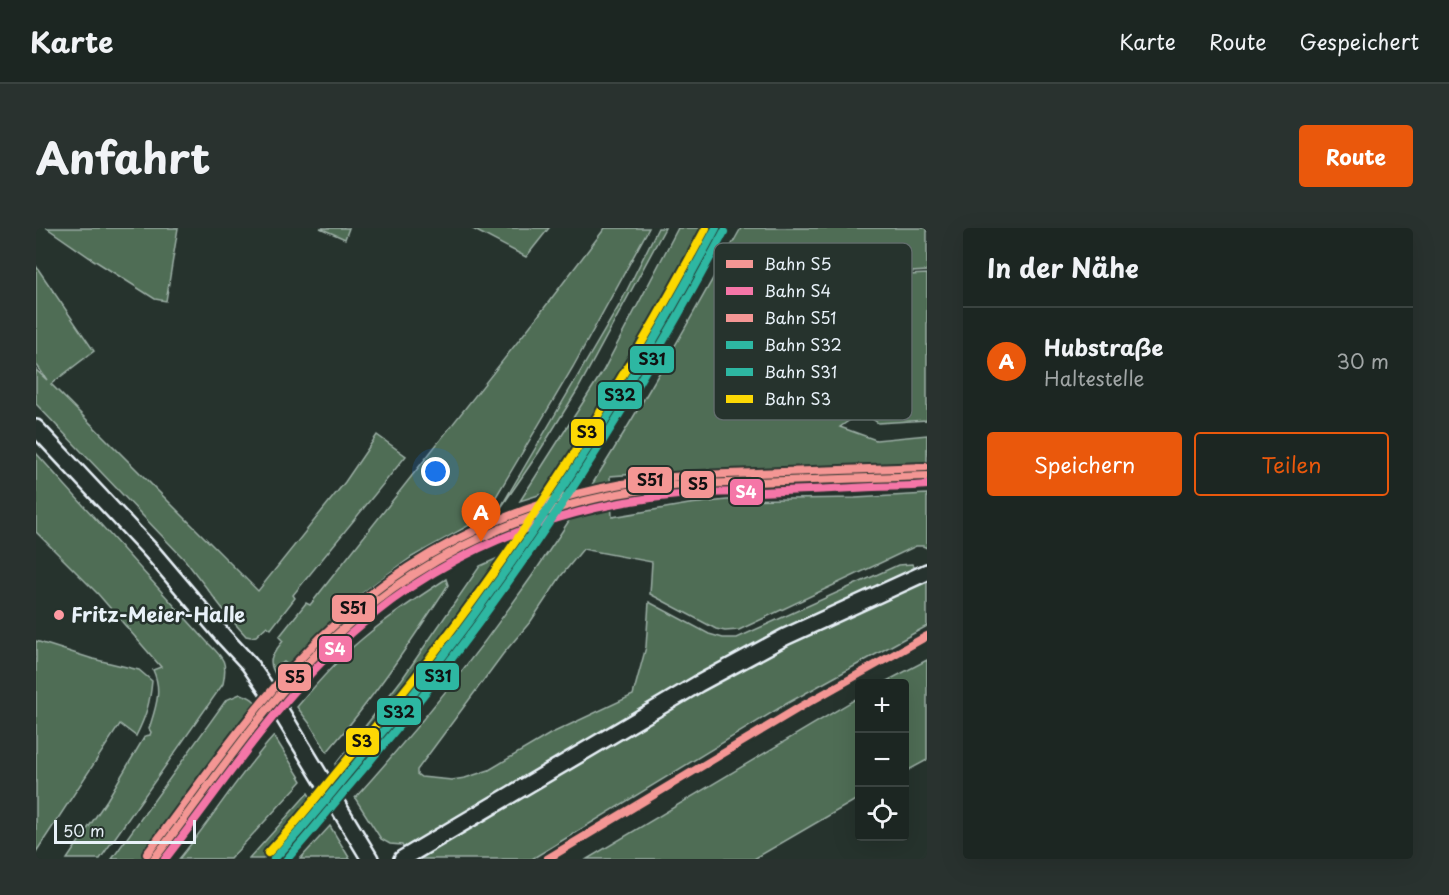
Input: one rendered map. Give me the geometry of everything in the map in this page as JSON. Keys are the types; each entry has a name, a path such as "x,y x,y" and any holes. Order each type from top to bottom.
{"street":[{"path":"36,428 152,552 249,664 270,694 370,859"},
{"path":"402,859 698,684 785,637 927,572"}],"green space":[{"path":"47,228 178,228 166,301 155,299"},
{"path":"320,228 349,228 345,239"},
{"path":"471,228 549,228 526,257"},
{"path":"605,228 649,228 573,367 484,517 412,557 339,611 341,615 297,660 295,657 288,665 284,662 280,665 285,672 279,680 272,669 271,660 283,641 279,637 306,603 310,605"},
{"path":"658,228 665,228 578,389 498,512 620,304"},
{"path":"678,228 702,228 610,398 551,491 520,501 603,371"},
{"path":"741,228 927,228 927,271 912,272 912,243 733,243"},
{"path":"36,266 94,351 51,384 258,591 345,482 377,435 406,456 293,595 295,598 271,629 267,626 256,636 246,636 185,560 36,404 36,370 47,380 36,364"},
{"path":"927,274 927,420 878,423 874,420 912,420 912,275"},
{"path":"714,276 714,420 850,420 840,427 876,440 927,435 927,468 712,476 664,472 610,476 612,517 727,500 855,498 927,494 927,548 916,546 739,630 725,631 716,629 650,594 652,562 583,549 417,770 417,774 421,777 452,780 489,770 550,734 633,695 646,647 649,602 709,634 723,638 737,638 898,565 912,564 915,568 404,850 402,845 390,844 381,839 355,798 410,735 514,602 585,496"},
{"path":"36,453 217,652 223,661 225,670 223,684 100,859 67,859 107,800 145,736 150,735 149,729 158,693 153,670 161,667 98,594 36,532"},
{"path":"511,552 428,664 340,773 335,765 402,679 480,566"},
{"path":"927,578 927,626 786,704 532,859 421,859 430,850 743,664"},
{"path":"446,579 448,585 405,650 360,712 327,752 297,707 328,671 362,639 392,615"},
{"path":"36,641 93,659 139,670 152,681 147,709 136,736 120,724 36,852"},
{"path":"927,660 927,760 909,770 909,679 891,679"},
{"path":"240,694 252,699 260,709 145,859 112,859 226,700"},
{"path":"855,699 855,800 754,859 587,859"},
{"path":"274,736 302,781 230,859 179,859 249,766"},
{"path":"308,793 314,803 263,859 249,859"},
{"path":"330,826 350,859 300,859"}],"rail line":[{"name":"S3","path":"268,853 398,698 495,570 541,504 627,368 706,228"},
{"name":"S32","path":"274,859 295,837 406,703 504,574 594,439 716,228"},
{"name":"S31","path":"718,243 724,232"},
{"name":"S31","path":"287,859 407,716 507,584 599,447 642,377 714,250"},
{"name":"S51","path":"147,854 260,705 301,658 342,618 386,583 432,553 482,528 533,507 586,492 642,481 698,475 926,467"},
{"name":"S5","path":"154,859 248,734 308,663 349,624 392,589 438,560 486,535 536,515 589,500 643,490 699,484 927,476"},
{"name":"S4","path":"165,859 294,692 351,633 434,572 479,548 575,513 626,502 697,493 927,485"},
{"name":"S5","path":"547,859 802,706 927,636"}],"place":[{"name":"Hubstraße","path":"481,542"},
{"name":"Fritz-Meier-Halle","path":"59,615"}]}
